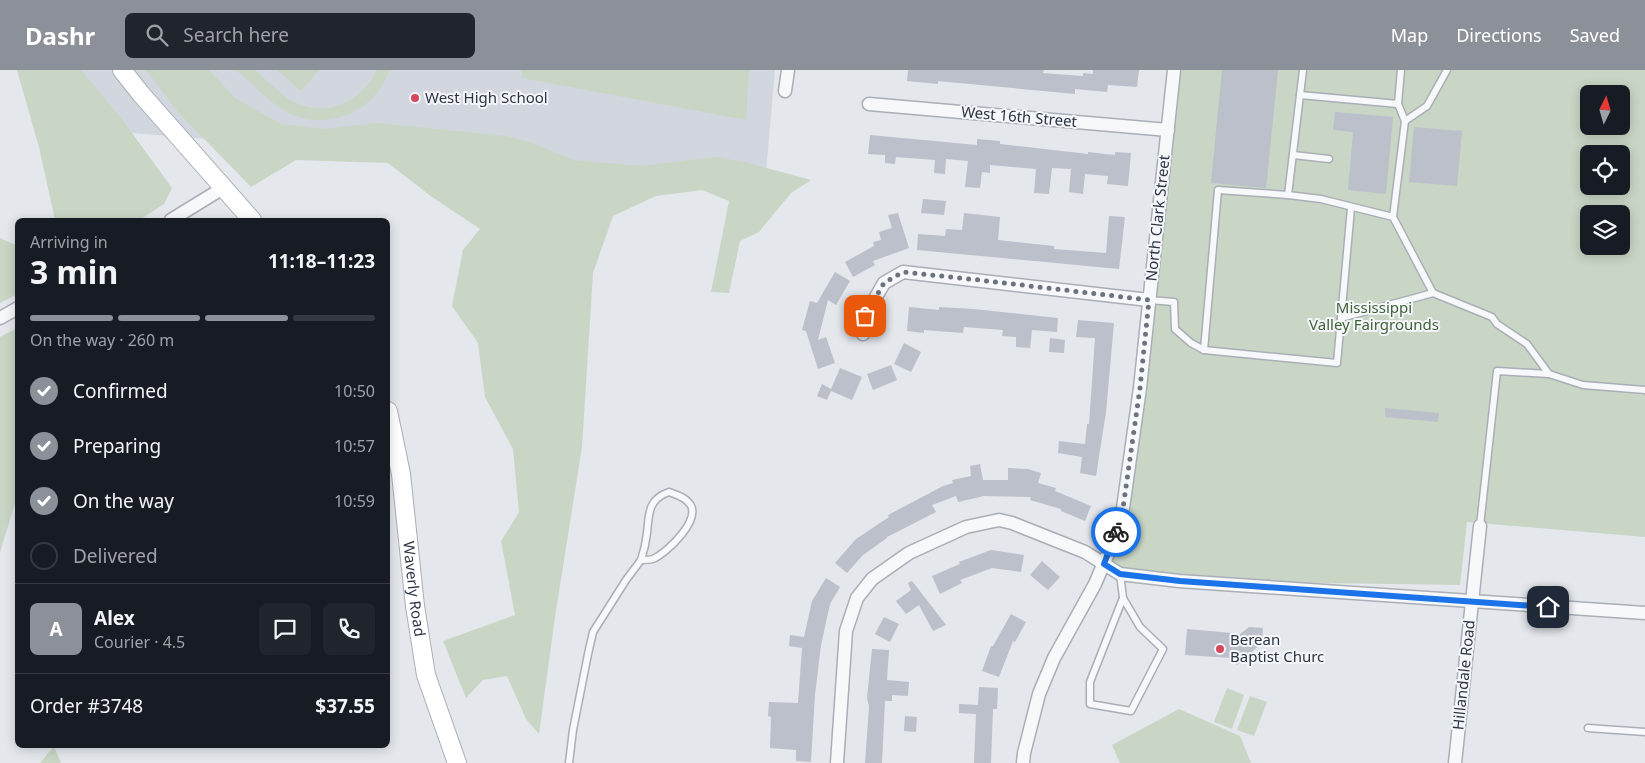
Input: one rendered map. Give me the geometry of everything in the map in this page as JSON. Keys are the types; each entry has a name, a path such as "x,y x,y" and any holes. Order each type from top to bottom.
{"street":[{"path":"122,70 250,218"},
{"path":"785,91 788,70"},
{"name":"North Clark Street","path":"1023,763 1039,694 1054,658 1096,584 1112,544 1123,508 1140,388 1174,70"},
{"name":"West 16th Street","path":"869,104 1168,130"},
{"path":"174,218 223,188"},
{"path":"864,334 865,316 884,283 903,272 1149,300"},
{"path":"0,318 15,310"},
{"name":"Waverly Road","path":"390,421 401,474 415,606 426,675 457,763"},
{"path":"837,763 846,631 858,598 872,579 909,553 966,527 999,520 1012,523 1085,552 1120,574 1180,581 1645,614"},
{"name":"Hillandale Road","path":"1455,763 1480,526"}],"lane":[{"path":"1288,195 1302,70"},
{"path":"1401,70 1398,104 1404,121 1393,217 1433,293"},
{"path":"1404,121 1427,106 1446,70"},
{"path":"1300,95 1398,104"},
{"path":"1293,155 1329,160"},
{"path":"1204,350 1218,190 1321,199 1393,217"},
{"path":"1149,300 1174,302 1175,329 1190,343 1204,350 1337,363 1351,208"},
{"path":"1341,318 1433,293 1492,317 1497,324 1527,344 1548,374"},
{"path":"1480,526 1497,370 1548,374 1583,385 1645,390"},
{"path":"570,763 573,730 593,632 626,580 642,560 647,536 649,510 655,500 661,494 669,492 683,497 691,505 693,515 690,524 671,546 659,555 651,560 642,560"},
{"path":"1120,574 1123,598 1140,627 1163,649 1131,711 1090,704 1090,682 1123,598"},
{"path":"1588,728 1645,732"}],"shaded area":[{"name":"West High School","path":"60,70 775,70 765,183 56,127"}],"green space":[{"path":"17,70 81,70 121,118 172,188 164,204 142,218 55,218 39,147"},
{"path":"146,70 209,70 235,98 281,124 324,129 377,123 506,136 529,142 574,160 641,166 715,157 745,162 811,180 791,193 759,232 740,241 729,293 711,292 729,201 702,190 656,196 613,216 593,273 582,447 555,617 539,734 526,719 507,676 483,680 466,698 443,641 515,615 501,541 519,512 513,449 485,397 478,343 452,306 463,250 480,229 432,197 388,163 296,160 251,187 178,112"},
{"path":"236,70 255,70 289,99 301,105 324,108 335,106 355,97 364,89 377,70 389,70 383,84 364,106 337,118 323,120 308,119 286,111 271,101"},
{"path":"277,70 319,70 301,91"},
{"path":"522,70 749,70 746,120 522,78"},
{"name":"Mississippi Valley Fairgrounds","path":"1174,70 1645,70 1645,537 1467,522 1460,585 1179,581 1120,574 1104,564 1123,508"},
{"path":"0,238 15,245 15,295 0,303"},
{"path":"15,329 15,503 0,552 0,337"},
{"path":"1227,688 1244,695 1232,729 1214,722"},
{"path":"1250,696 1267,702 1254,736 1237,730"},
{"path":"1179,709 1240,736 1251,763 1120,763 1112,745"},
{"path":"52,748 55,748 61,763 40,763"}],"building":[{"path":"908,70 1044,70 1043,73 1083,76 1083,73 1093,74 1093,70 1139,70 1137,87 1108,85 1107,92 1075,89 1075,94 938,81 938,84 907,81"},
{"path":"1222,70 1278,70 1266,188 1211,183"},
{"path":"1335,112 1393,117 1386,194 1348,190 1353,132 1333,130"},
{"path":"1414,127 1462,131 1457,186 1409,182"},
{"path":"870,135 977,145 977,139 1000,141 1000,144 1088,154 1088,152 1115,155 1115,152 1131,153 1128,186 1107,184 1108,176 1085,174 1083,194 1069,192 1071,169 1052,168 1049,194 1034,193 1036,169 990,165 990,173 982,172 980,188 965,187 968,161 946,159 945,174 934,173 935,160 896,157 895,164 885,163 885,155 868,154"},
{"path":"923,199 946,201 944,215 921,213"},
{"path":"898,213 909,248 873,261 875,265 853,277 845,262 874,246 873,242 881,240 879,232 892,228 888,215"},
{"path":"964,213 1000,217 998,240 1054,246 1054,249 1106,253 1109,216 1125,217 1119,269 917,250 918,234 945,236 946,229 962,230"},
{"path":"835,272 850,281 836,305 828,300 818,340 826,337 835,363 818,369 806,331 802,330 810,301 817,303"},
{"path":"909,307 939,310 939,307 974,309 1058,318 1057,332 1032,330 1030,348 1016,347 1016,337 1002,336 1003,330 964,327 963,333 924,330 924,333 907,331"},
{"path":"1078,320 1114,323 1106,412 1096,476 1080,473 1082,457 1058,453 1059,441 1085,444 1087,424 1089,424 1095,338 1076,337"},
{"path":"1050,338 1065,340 1064,353 1049,352"},
{"path":"904,343 921,352 911,372 894,364"},
{"path":"891,365 897,380 873,390 867,374"},
{"path":"840,368 862,377 852,400 831,391 827,400 817,396 822,384 831,389"},
{"path":"1385,408 1439,413 1438,422 1385,417"},
{"path":"980,464 983,480 1008,480 1008,468 1028,469 1041,473 1038,483 1056,488 1055,491 1091,506 1085,521 1061,511 1061,509 1030,500 1031,497 984,496 958,502 956,496 932,505 936,512 887,537 863,555 847,573 835,563 856,539 889,517 888,515 943,486 953,483 952,480 971,476 970,466"},
{"path":"991,550 1024,555 1021,572 992,568 960,580 962,583 940,594 932,576 960,564 959,562"},
{"path":"1042,561 1060,577 1048,590 1030,575"},
{"path":"826,578 840,587 830,604 821,645 815,695 811,762 796,761 796,750 770,748 771,717 768,716 769,702 798,703 802,648 789,646 790,635 804,637 812,601"},
{"path":"912,581 946,625 933,631 919,605 906,614 896,601 911,590 908,583"},
{"path":"1011,614 1026,622 1015,642 1013,641 999,677 982,671 991,646 993,646"},
{"path":"884,617 899,624 890,642 875,634"},
{"name":"Berean Baptist Churc","path":"1249,627 1263,628 1262,643 1237,665 1231,658 1185,655 1187,629 1232,633 1236,637"},
{"path":"872,649 889,650 887,680 909,682 908,696 892,695 892,701 885,701 882,763 865,763 869,707 867,698"},
{"path":"979,687 998,688 997,709 993,709 991,763 974,763 976,714 959,713 959,704 978,705"},
{"path":"905,716 917,717 916,732 904,731"}],"way so far":[{"path":"865,316 884,283 903,272 1149,300 1140,388 1123,508 1116,532"}],"place":[{"name":"West High School","path":"415,98"},
{"name":"Berean Baptist Churc","path":"1220,649"}],"route":[{"path":"1116,532 1104,564 1120,574 1180,581 1548,607"}]}
